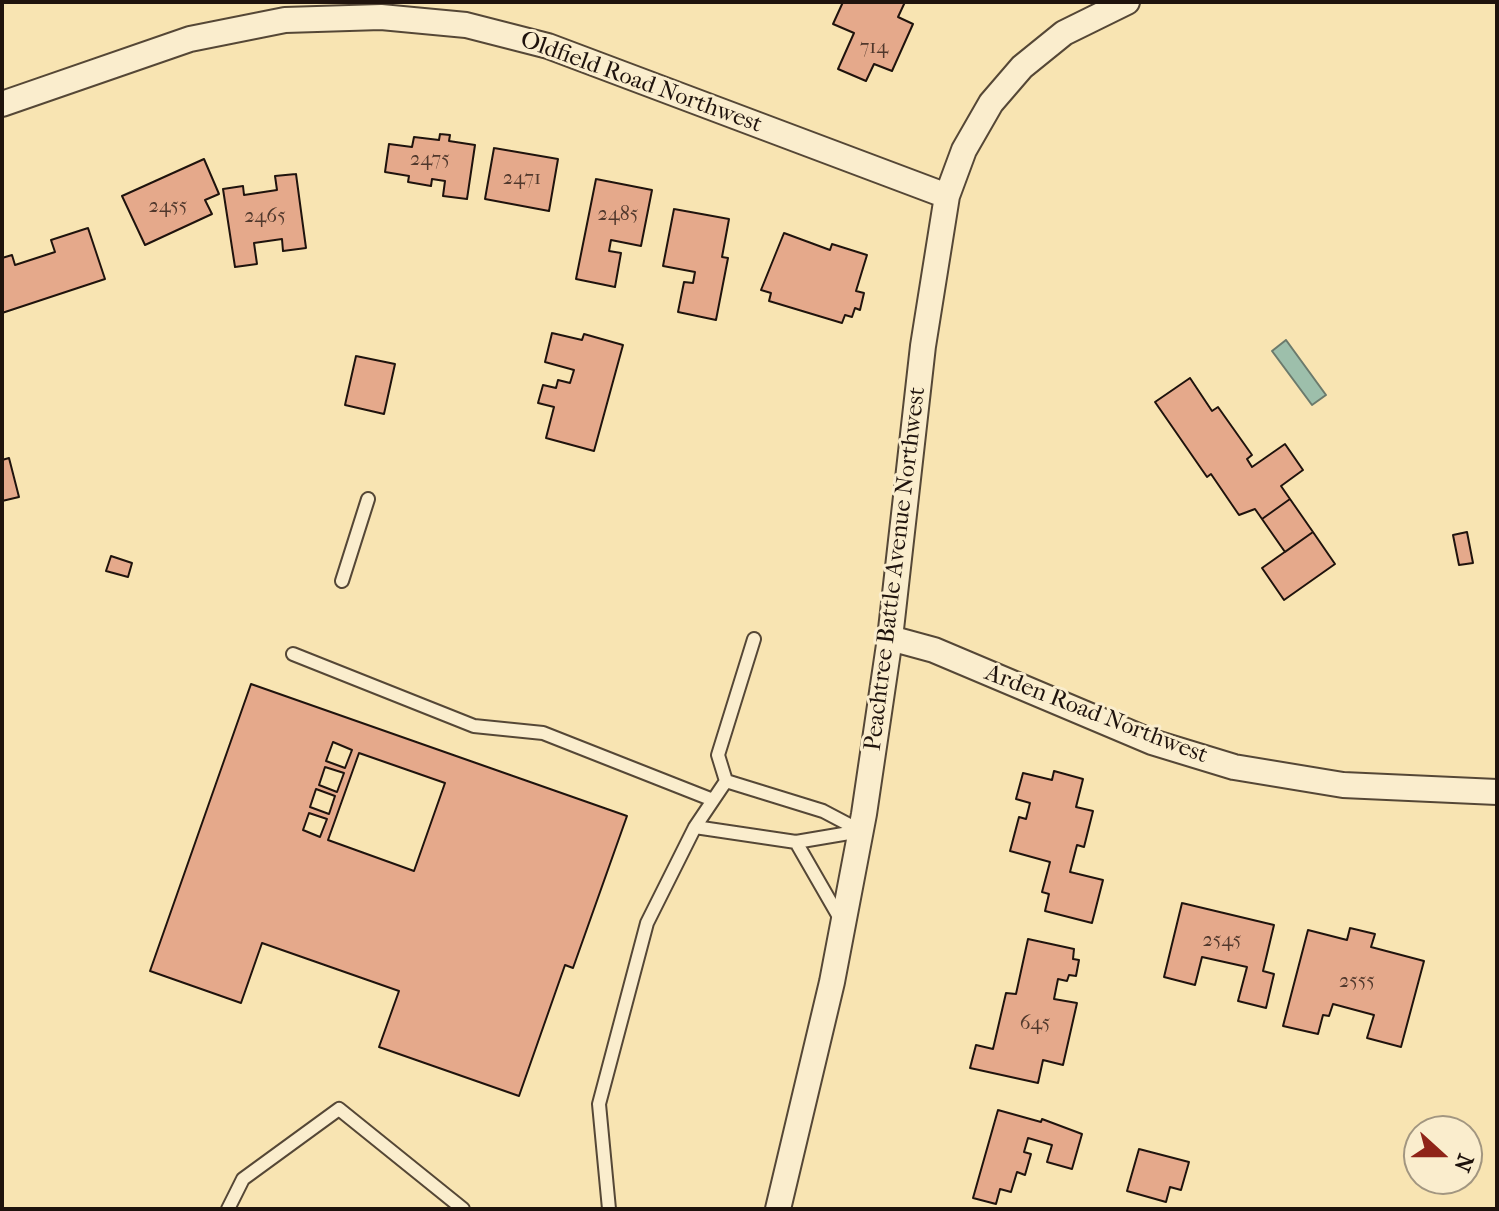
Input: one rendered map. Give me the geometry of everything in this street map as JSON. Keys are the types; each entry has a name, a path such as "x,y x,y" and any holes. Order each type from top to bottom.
{"street":[{"name":"Peachtree Battle Avenue Northwest","path":"778,1209 861,831 890,638 923,346 947,196 964,150 984,115 1022,67 1064,33 1127,2"},
{"name":"Oldfield Road Northwest","path":"2,104 190,39 285,20 381,17 466,25 548,46 947,196"},
{"name":"Arden Road Northwest","path":"890,638 934,650 1152,742 1234,767 1343,785 1497,792"}],"lane":[{"path":"342,581 368,499"},
{"path":"726,781 718,755 754,639"},
{"path":"293,654 474,726 543,733 713,800"},
{"path":"726,781 823,811 861,831"},
{"path":"609,1209 599,1104 647,923 695,827 726,781"},
{"path":"695,827 796,842 861,831"},
{"path":"796,842 843,923"},
{"path":"228,1209 243,1179 339,1109 463,1209"}],"shaded area":[{"path":"1286,340 1326,395 1312,405 1272,351"}],"building":[{"path":"843,2 905,2 898,17 913,24 892,71 874,64 866,81 838,69 854,33 833,24"},
{"path":"440,134 450,135 449,141 475,145 467,199 443,196 445,181 432,179 431,186 408,182 409,176 385,172 389,144 412,147 414,137 439,140"},
{"path":"494,148 558,159 549,211 485,199"},
{"path":"204,159 219,194 205,200 212,214 145,245 122,196"},
{"path":"296,174 306,248 283,251 282,239 254,243 257,264 235,267 223,189 243,186 244,195 277,190 275,176"},
{"path":"596,179 652,190 641,246 611,240 609,251 621,253 615,287 576,279"},
{"path":"674,209 729,219 722,257 728,258 716,320 678,312 684,282 693,283 695,272 663,266"},
{"path":"88,228 105,279 2,313 2,258 12,255 15,265 55,252 51,240"},
{"path":"784,233 830,250 832,244 867,255 856,291 864,293 860,310 855,308 852,317 845,315 842,323 769,301 771,293 761,290"},
{"path":"552,333 582,340 584,334 623,345 594,451 546,438 554,407 538,403 543,385 556,388 558,380 570,383 574,370 545,362"},
{"path":"356,356 395,364 384,414 345,405"},
{"path":"1190,378 1212,411 1218,407 1252,455 1247,459 1252,467 1285,444 1303,470 1281,486 1290,499 1262,519 1255,509 1239,515 1211,474 1207,477 1155,402"},
{"path":"9,458 19,497 2,501 2,460"},
{"path":"1290,499 1313,532 1285,552 1262,519"},
{"path":"1313,532 1335,564 1284,600 1262,568"},
{"path":"1467,532 1473,563 1459,565 1453,535"},
{"path":"111,556 132,563 128,577 106,571"},
{"path":"251,684 627,816 573,968 565,965 519,1096 379,1047 399,991 262,943 241,1003 150,971","holes":["333,742 352,750 345,768 326,761","359,753 445,783 414,871 328,840","325,767 344,773 337,792 319,785","316,789 335,796 329,814 310,807","309,813 327,819 320,837 303,830"]},
{"path":"1054,771 1083,779 1076,807 1093,811 1084,847 1077,845 1070,872 1103,880 1092,923 1045,911 1049,894 1042,892 1050,862 1010,851 1019,817 1026,819 1030,803 1016,799 1023,773 1052,780"},
{"path":"1182,903 1274,925 1263,971 1274,974 1266,1008 1238,1001 1247,967 1202,957 1195,985 1164,977"},
{"path":"1350,928 1375,934 1371,947 1424,961 1401,1047 1367,1038 1374,1015 1333,1004 1329,1016 1323,1015 1318,1034 1283,1026 1308,930 1347,940"},
{"path":"1028,939 1074,949 1073,959 1079,960 1076,976 1069,975 1067,981 1058,979 1054,999 1077,1003 1063,1065 1043,1060 1038,1083 970,1068 976,1045 993,1049 1006,993 1016,994"},
{"path":"998,1110 1041,1122 1042,1119 1082,1134 1072,1169 1047,1162 1052,1145 1028,1138 1024,1152 1031,1154 1025,1175 1017,1172 1011,1192 1000,1189 996,1204 973,1198"},
{"path":"1139,1149 1189,1162 1181,1190 1170,1187 1166,1202 1127,1191"}]}
